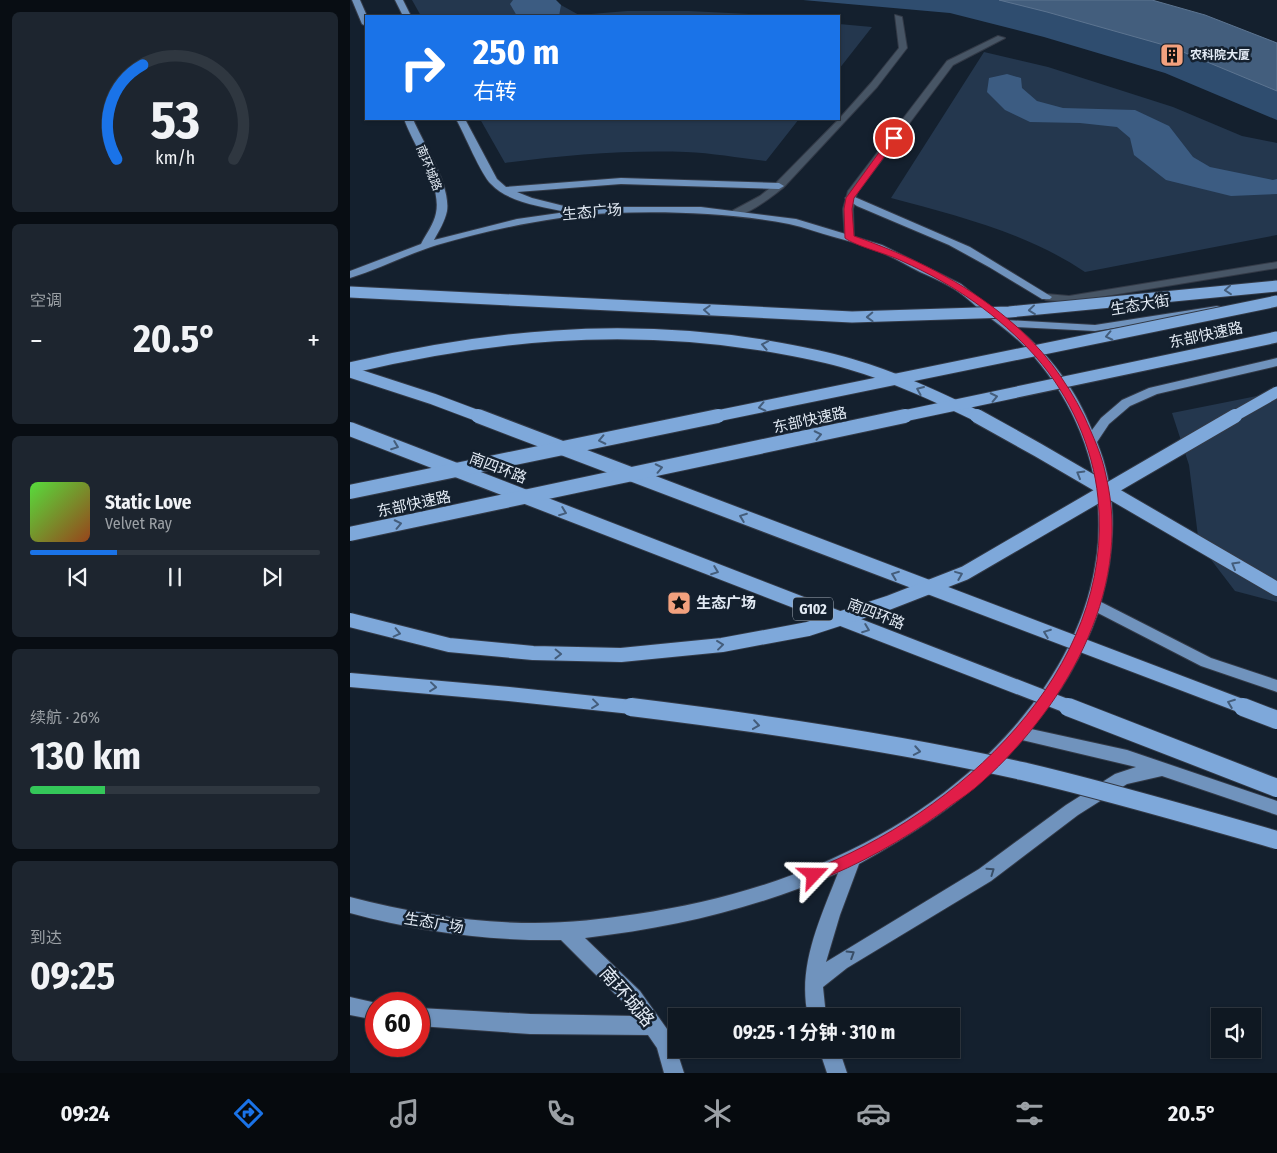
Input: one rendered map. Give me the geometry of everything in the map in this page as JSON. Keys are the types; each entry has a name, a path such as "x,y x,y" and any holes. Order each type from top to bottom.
{"highway":[{"path":"350,292 852,317 1009,312 1277,286"},
{"name":"东部快速路","path":"350,492 1277,301"},
{"path":"350,368 392,356 462,344 534,335 582,332 659,334 743,341 824,356 870,370 969,412 1037,448 1277,589"},
{"name":"东部快速路","path":"350,534 1277,337"},
{"path":"350,372 433,399 1277,720"},
{"path":"350,620 449,645 533,653 621,655 722,644 808,629 888,603 965,573 1277,392"},
{"name":"南四环路","path":"350,429 1277,788"},
{"path":"350,680 546,698 824,734 985,764 1067,783 1277,840"}],"main road":[{"path":"356,0 365,22"},
{"path":"398,0 406,15"},
{"name":"南环城路","path":"408,120 439,189 442,205 439,221 425,245"},
{"path":"461,120 493,181 504,190 528,200 576,212"},
{"path":"504,190 621,181 779,186"},
{"path":"850,198 870,210 939,236 987,261 1046,297"},
{"name":"生态广场","path":"350,275 425,245 498,225 576,212 642,208 690,209 736,213 791,222 886,250 930,270 970,295 1007,323 1040,356 1067,392 1091,442 1101,477 1107,525 1102,575 1087,628 1060,681 1021,733 970,784 906,830 831,869 748,900 658,921 565,931 473,929 386,915 350,904"},
{"name":"生态大街","path":"1007,323 1095,328 1277,301"},
{"path":"1091,442 1105,421 1126,403 1154,391 1277,362"},
{"path":"1094,604 1206,662 1277,686"},
{"path":"1021,733 1127,757 1277,808"},
{"path":"813,984 840,962 985,875 1072,810 1121,779 1138,773 1162,769"},
{"path":"814,1008 813,984 823,938 852,858"},
{"name":"南环城路","path":"565,931 633,998 665,1043 674,1073"},
{"path":"350,1006 365,1009"},
{"path":"430,1018 530,1024 653,1026"},
{"path":"832,1058 838,1073"}],"street":[{"path":"736,213 764,198 779,186 874,85 903,48 898,17"},
{"path":"849,238 848,209 850,198 950,63 1000,38"},
{"path":"1046,297 1079,298 1277,265"}],"shaded area":[{"path":"412,0 552,0 579,15 420,15"},
{"path":"513,0 556,0 561,5 559,15 516,15 510,4"},
{"path":"627,11 689,11 770,15 579,15"},
{"path":"840,24 872,27 840,68"},
{"path":"984,52 1048,67 1173,107 1242,136 1277,143 1277,235 1085,272 1063,258 1016,236 967,219 891,198"},
{"path":"1007,74 1021,78 1022,88 1037,101 1063,108 1135,110 1169,126 1193,157 1210,167 1273,180 1277,179 1277,194 1231,196 1166,180 1134,155 1130,138 1117,127 1080,123 1030,122 1005,110 987,92 989,78"},
{"path":"481,120 798,120 766,161 706,153 640,152 595,154 505,163"},
{"path":"1277,392 1277,602 1235,591 1199,544 1189,465 1172,413"}],"building":[{"path":"999,0 1152,0 1205,15 1277,43 1277,91 1171,47"}],"place":[{"name":"农科院大厦","path":"1172,55"},
{"name":"生态广场","path":"679,603"}],"route":[{"path":"814,875 831,869 906,830 970,784 1021,733 1060,681 1087,628 1102,575 1107,525 1101,477 1091,442 1067,392 1040,356 1007,323 970,295 930,270 886,250 849,238 848,209 852,193 894,138"}]}
